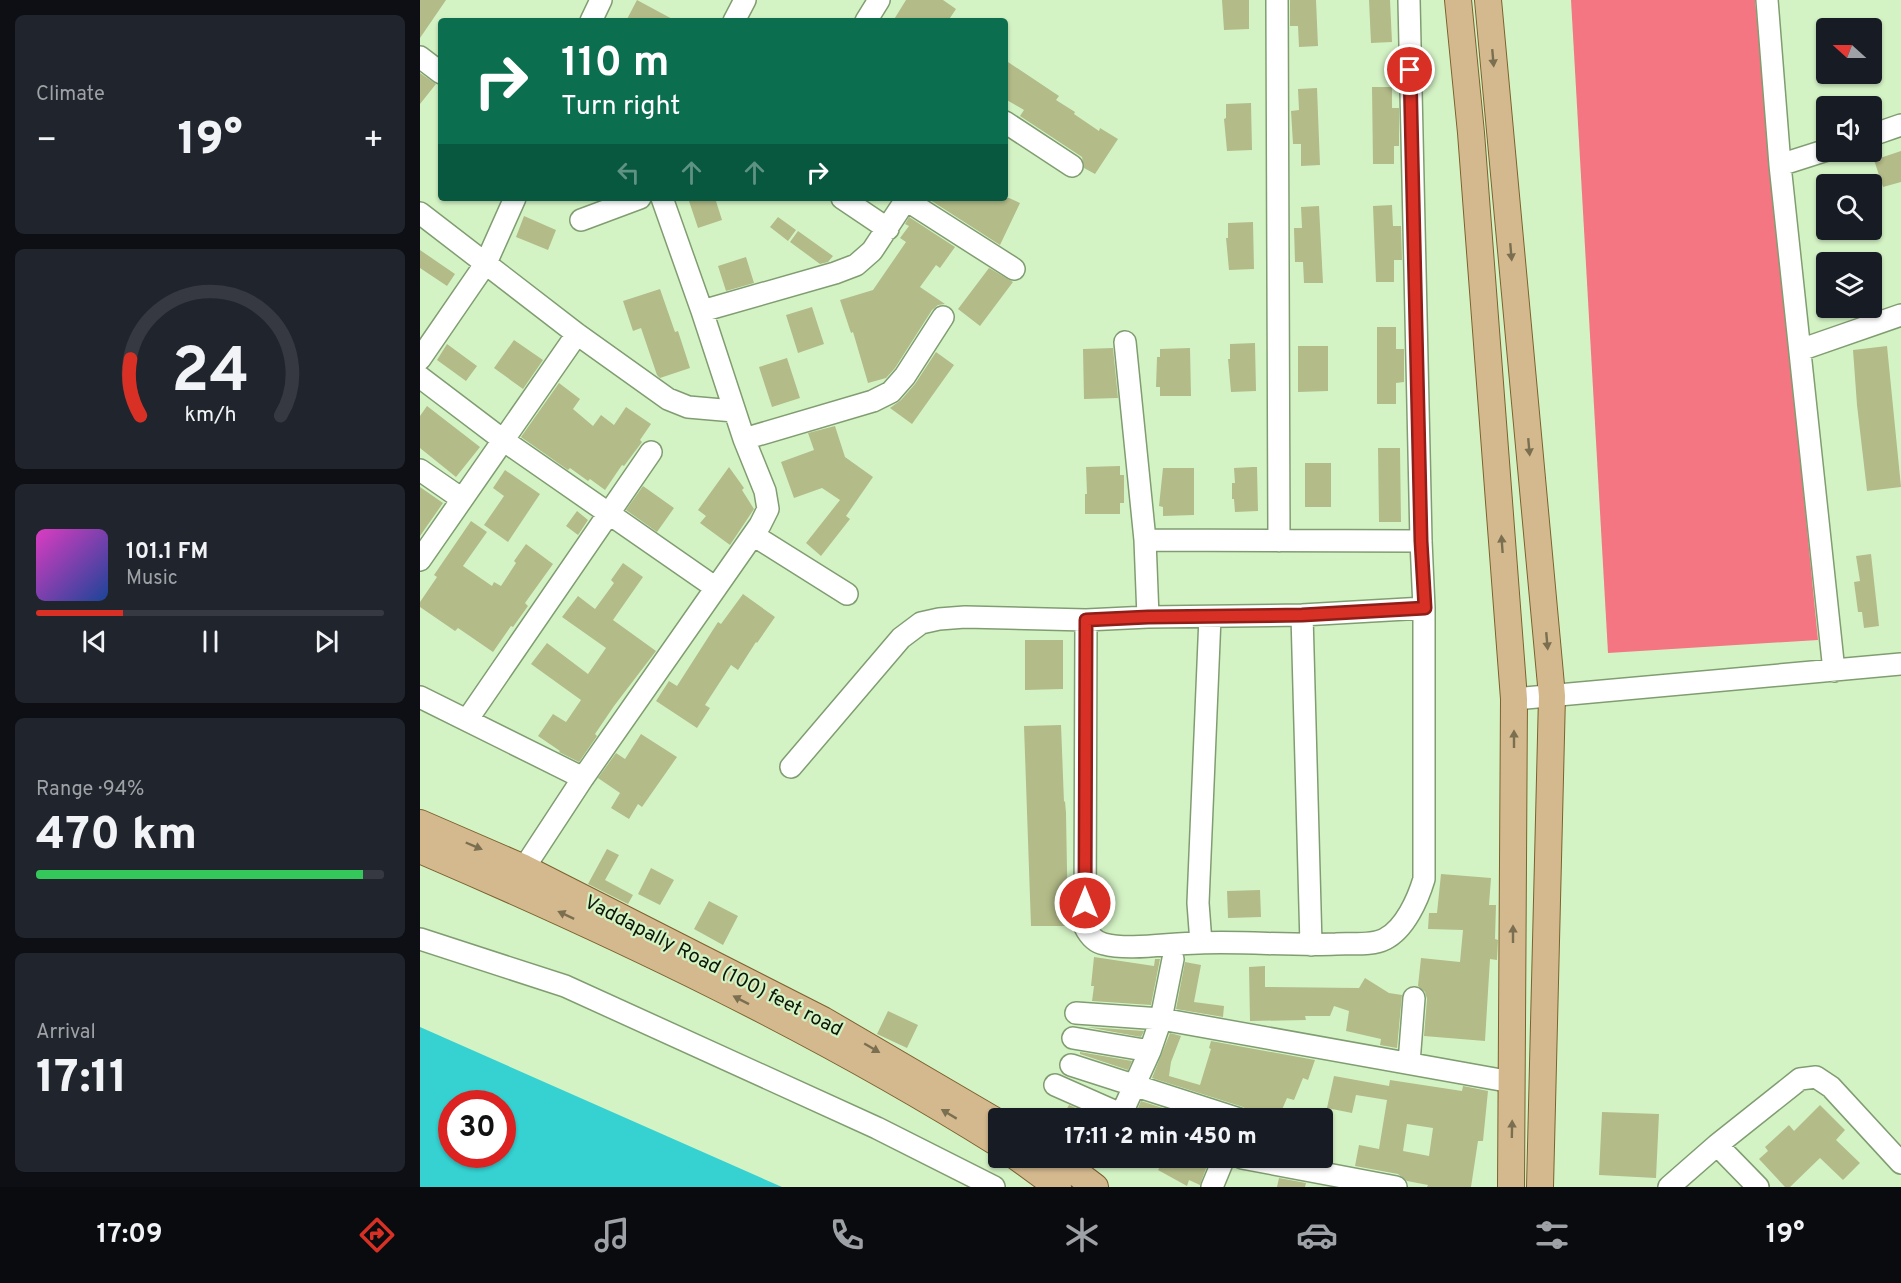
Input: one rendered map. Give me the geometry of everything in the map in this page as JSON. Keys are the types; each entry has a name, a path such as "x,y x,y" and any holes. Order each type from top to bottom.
{"main road":[{"path":"1458,0 1471,133 1514,699 1511,1187"},
{"path":"1488,0 1552,696 1540,1187"},
{"name":"Vaddapally Road (100) feet road","path":"420,823 524,868 823,1020 988,1117"},
{"path":"420,850 507,887 672,965 805,1032 988,1137"},
{"path":"1032,1168 1058,1187"},
{"path":"1070,1168 1095,1187"}],"street":[{"path":"736,18 745,0"},
{"path":"868,18 879,0"},
{"path":"1277,0 1279,541"},
{"path":"1086,620 1084,927 1090,938 1101,944 1116,946 1201,942 1311,945 1368,943 1386,939 1406,920 1418,899 1424,879 1425,608 1421,541 1409,0"},
{"path":"1767,0 1780,165 1834,671"},
{"path":"420,57 438,71"},
{"path":"1008,124 1072,166"},
{"path":"1882,132 1901,125"},
{"path":"1780,165 1816,154"},
{"path":"420,359 486,263 515,201"},
{"path":"581,220 632,201"},
{"path":"524,868 753,535 768,509 765,491 734,411 663,201"},
{"path":"846,201 888,229"},
{"path":"702,311 856,265 872,251 905,201"},
{"path":"909,201 1014,269"},
{"path":"420,213 577,334 668,399 688,407 734,411"},
{"path":"1800,350 1901,315"},
{"path":"744,439 873,402 891,392 905,376 943,317"},
{"path":"420,560 577,334"},
{"path":"1125,342 1145,540 1148,617"},
{"path":"420,377 503,440 716,588"},
{"path":"467,720 651,452"},
{"path":"420,470 462,500"},
{"path":"753,535 848,594"},
{"path":"1145,540 1421,541"},
{"path":"791,767 901,638 921,623 965,616 1086,620 1302,615 1425,608"},
{"path":"1302,615 1311,945"},
{"path":"1201,942 1198,903 1210,617"},
{"path":"1514,699 1901,664"},
{"path":"420,697 584,778"},
{"path":"420,939 565,986 877,1128 993,1187"},
{"path":"1129,1108 1133,1085 1150,1051 1161,1019 1173,959"},
{"path":"1409,1063 1414,998"},
{"path":"1076,1013 1161,1019 1512,1082"},
{"path":"1073,1038 1150,1051"},
{"path":"1071,1065 1205,1108"},
{"path":"1669,1187 1717,1145 1800,1079 1816,1077 1831,1087 1901,1163"},
{"path":"1055,1085 1107,1108"},
{"path":"1717,1145 1758,1187"},
{"path":"1212,1187 1220,1168"},
{"path":"1295,1168 1396,1187"}],"shaded area":[{"path":"1571,0 1755,0 1818,640 1608,653"}],"water":[{"path":"420,1027 782,1187 420,1187"}],"building":[{"path":"420,0 446,0 420,38"},
{"path":"637,0 670,18 628,18"},
{"path":"906,0 943,0 956,9 950,18 895,18"},
{"path":"1222,0 1249,0 1249,29 1224,30"},
{"path":"1290,0 1316,0 1318,46 1299,47 1298,26 1290,26"},
{"path":"1369,0 1390,0 1392,42 1371,43"},
{"path":"1008,62 1059,96 1056,100 1075,112 1074,114 1099,131 1100,128 1118,139 1095,174 1084,168 1082,157 1020,116 1024,110 1008,101"},
{"path":"420,73 436,84 420,104"},
{"path":"1372,87 1392,87 1392,108 1399,108 1399,146 1394,146 1394,164 1373,164"},
{"path":"1317,88 1320,165 1301,166 1301,144 1293,144 1291,111 1299,110 1298,89"},
{"path":"1251,103 1252,150 1227,151 1224,119 1226,118 1226,104"},
{"path":"1901,151 1901,182 1883,187 1882,174 1879,174 1875,162 1882,162 1882,157"},
{"path":"1009,198 1020,203 1000,245 932,201 1008,201"},
{"path":"689,201 716,201 722,220 698,228"},
{"path":"1392,205 1393,226 1401,226 1402,260 1394,260 1394,282 1376,282 1373,206"},
{"path":"1319,206 1323,283 1304,283 1303,262 1295,262 1294,228 1302,228 1301,207"},
{"path":"524,216 556,230 548,250 516,237"},
{"path":"778,217 796,230 788,241 770,227"},
{"path":"909,217 955,247 940,268 936,265 920,287 945,304 938,305 932,310 895,368 886,378 868,383 853,332 851,333 840,300 873,290 906,242 900,238 909,226 905,224"},
{"path":"1253,222 1254,269 1229,270 1226,238 1228,238 1228,223"},
{"path":"798,231 833,256 828,262 820,264 790,242"},
{"path":"420,250 455,274 447,286 420,268"},
{"path":"746,257 754,283 726,291 718,266"},
{"path":"989,268 1013,282 980,326 958,309"},
{"path":"660,289 675,332 678,331 690,368 660,378 641,328 633,331 623,301"},
{"path":"812,307 824,344 798,353 786,315"},
{"path":"1377,327 1396,327 1396,349 1404,349 1404,382 1396,383 1396,404 1377,404"},
{"path":"514,340 543,360 523,389 494,368"},
{"path":"1255,343 1256,391 1231,392 1228,359 1230,359 1230,344"},
{"path":"447,344 477,366 466,381 437,360"},
{"path":"1298,346 1328,346 1328,391 1298,392"},
{"path":"1887,346 1901,487 1867,491 1853,350"},
{"path":"1113,348 1118,398 1084,399 1083,349"},
{"path":"1190,348 1191,396 1160,396 1160,387 1156,387 1157,357 1160,357 1160,349"},
{"path":"936,352 954,365 912,424 890,408 901,400 915,384"},
{"path":"787,358 800,398 772,407 759,367"},
{"path":"559,383 580,399 573,409 593,426 601,415 614,425 626,407 651,424 640,440 642,442 605,490 570,468 568,470 521,437"},
{"path":"427,406 480,447 456,477 420,448 420,416"},
{"path":"835,426 845,457 873,477 846,516 850,519 821,556 806,543 840,500 822,488 794,498 781,462 814,450 808,433"},
{"path":"1378,448 1400,448 1401,522 1379,522"},
{"path":"1305,463 1331,463 1331,507 1305,507"},
{"path":"1120,466 1120,475 1124,475 1124,503 1120,503 1120,514 1085,514 1086,467"},
{"path":"729,467 744,488 742,490 754,509 730,545 700,523 706,516 698,510"},
{"path":"1257,467 1258,511 1235,512 1234,499 1232,499 1232,483 1235,483 1234,468"},
{"path":"1163,468 1194,468 1194,515 1163,516 1163,507 1159,506"},
{"path":"505,470 540,494 508,542 484,525 504,496 493,488"},
{"path":"643,486 674,508 657,532 626,510"},
{"path":"420,487 443,503 420,536"},
{"path":"577,511 588,520 578,535 566,526"},
{"path":"471,521 487,532 463,566 492,586 494,582 501,586 526,544 553,564 525,603 528,606 493,652 458,628 455,631 420,607 420,602 437,577 434,575"},
{"path":"1871,554 1879,626 1864,628 1862,612 1858,612 1854,582 1860,581 1856,556"},
{"path":"623,563 643,577 613,620 656,651 614,706 579,762 559,752 538,736 553,714 566,722 581,700 531,664 547,643 588,674 606,648 562,617 578,596 595,609 614,583 611,580"},
{"path":"743,594 775,617 738,670 731,665 705,705 710,708 697,728 656,701 669,681 677,686 718,622 721,624"},
{"path":"1025,640 1063,640 1063,689 1025,690"},
{"path":"1061,725 1066,813 1068,926 1031,926 1024,726"},
{"path":"641,734 677,757 642,807 638,804 629,819 611,808 620,793 598,778 616,753 625,759"},
{"path":"607,849 619,855 605,880 633,895 628,904 588,884"},
{"path":"651,868 674,880 660,905 638,894"},
{"path":"1441,874 1491,878 1489,905 1496,905 1495,939 1498,940 1497,960 1490,959 1485,1041 1424,1036 1427,999 1425,992 1418,986 1421,958 1460,962 1463,930 1428,929 1429,913 1437,913"},
{"path":"1260,890 1261,917 1228,918 1227,891"},
{"path":"709,901 738,916 723,945 694,929"},
{"path":"1094,957 1154,966 1155,959 1160,959 1151,1005 1092,1001"},
{"path":"1185,962 1201,965 1194,1002 1224,1006 1223,1017 1176,1009"},
{"path":"1265,966 1265,987 1359,988 1365,978 1389,993 1402,995 1397,1048 1380,1045 1381,1039 1346,1031 1349,1011 1334,1006 1330,1016 1305,1016 1306,1020 1250,1021 1249,967"},
{"path":"888,1011 918,1025 907,1048 877,1034"},
{"path":"1087,1027 1144,1031 1141,1037"},
{"path":"1170,1033 1181,1036 1171,1062 1169,1076 1200,1085 1211,1049 1209,1048 1211,1041 1315,1060 1308,1080 1303,1078 1294,1100 1287,1098 1283,1108 1244,1108 1152,1078"},
{"path":"1080,1052 1132,1061 1128,1070 1080,1054"},
{"path":"1334,1076 1389,1086 1390,1080 1462,1091 1463,1086 1488,1091 1483,1141 1478,1141 1471,1187 1427,1187 1428,1185 1407,1181 1398,1174 1355,1166 1359,1145 1379,1149 1387,1100 1356,1095 1352,1113 1327,1108","holes":["1407,1124 1433,1128 1429,1156 1403,1151"]},
{"path":"1141,1101 1163,1108 1138,1108"},
{"path":"1820,1105 1845,1130 1836,1140 1860,1163 1843,1180 1820,1158 1790,1187 1785,1187 1759,1159 1768,1151 1765,1147 1789,1125 1794,1131"},
{"path":"1602,1112 1659,1114 1656,1178 1599,1175"},
{"path":"1159,1168 1206,1168 1200,1185 1189,1180 1187,1186 1158,1170"},
{"path":"1279,1178 1306,1183 1305,1187 1277,1187"}],"route":[{"path":"1085,903 1086,620 1302,615 1425,608 1421,541 1410,70"}]}
